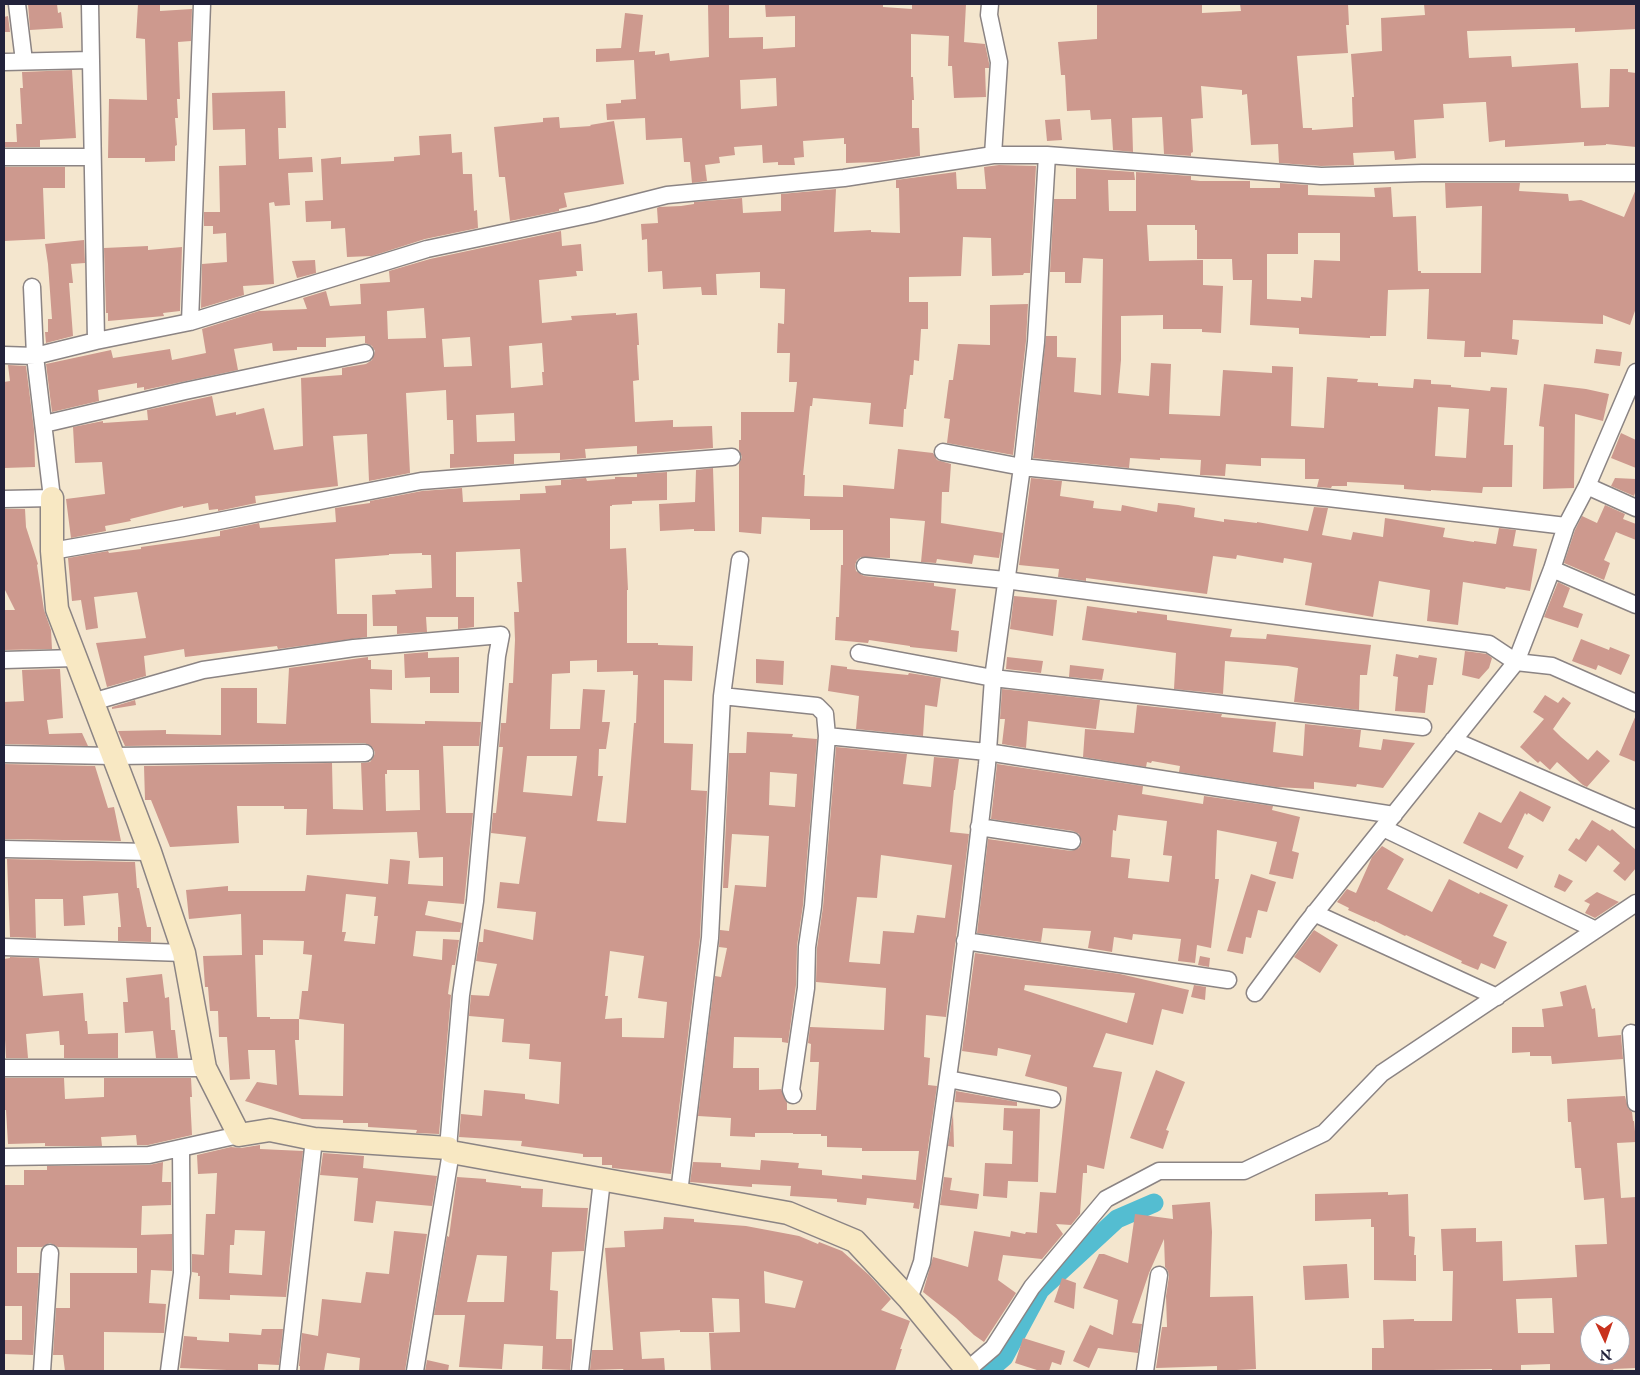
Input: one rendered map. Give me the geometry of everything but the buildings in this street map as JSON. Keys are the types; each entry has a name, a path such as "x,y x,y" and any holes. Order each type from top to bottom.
{"street":[{"path":"17,4 24,61"},
{"path":"90,4 96,341"},
{"path":"190,322 202,4"},
{"path":"990,4 989,14 999,62 994,155"},
{"path":"4,62 91,60"},
{"path":"4,355 35,356 96,341 190,322 427,249 667,196 844,178 994,155 1047,155 1321,176 1422,173 1636,173"},
{"path":"909,1299 922,1262 948,1079 979,827 993,678 1022,467 1036,342 1047,155"},
{"path":"4,157 92,157"},
{"path":"32,287 35,356 52,498 52,551 57,609 150,852 184,953 205,1068 239,1135"},
{"path":"44,424 185,391 365,353"},
{"path":"1255,993 1314,913 1516,662 1552,569 1566,526 1587,486 1636,372"},
{"path":"943,452 1022,467 1328,498 1566,526"},
{"path":"52,551 182,528 421,481 732,457"},
{"path":"1587,486 1636,508"},
{"path":"4,499 52,498"},
{"path":"679,1193 710,938 722,696 740,560"},
{"path":"865,566 1005,580 1489,644 1516,662 1552,666 1636,703"},
{"path":"1552,569 1636,605"},
{"path":"92,702 203,670 354,648 501,635 497,656 475,902 461,996 449,1150 415,1371"},
{"path":"859,654 993,678 1423,727"},
{"path":"4,660 76,658"},
{"path":"722,696 817,706 825,714 827,736 813,906 807,947 806,988 791,1090 793,1095"},
{"path":"827,736 987,752 1394,815"},
{"path":"1454,740 1636,819"},
{"path":"4,754 114,756 365,753"},
{"path":"979,827 1072,841"},
{"path":"1383,828 1596,930"},
{"path":"4,849 150,852"},
{"path":"4,1157 149,1155 270,1130 314,1139 449,1150 602,1180 788,1213 855,1241 909,1299 967,1371 993,1348 1032,1287 1106,1199 1159,1171 1244,1171 1324,1133 1382,1073 1636,903"},
{"path":"1314,913 1497,997"},
{"path":"965,941 1228,980"},
{"path":"4,947 184,953"},
{"path":"1632,1033 1636,1103"},
{"path":"4,1068 205,1068"},
{"path":"948,1079 1052,1098"},
{"path":"288,1371 314,1139"},
{"path":"169,1371 182,1273 181,1149"},
{"path":"580,1371 602,1180"},
{"path":"42,1371 50,1253"},
{"path":"1145,1371 1159,1275"}],"waterway":[{"path":"988,1371 1004,1357 1040,1290 1117,1219 1154,1203"}]}
